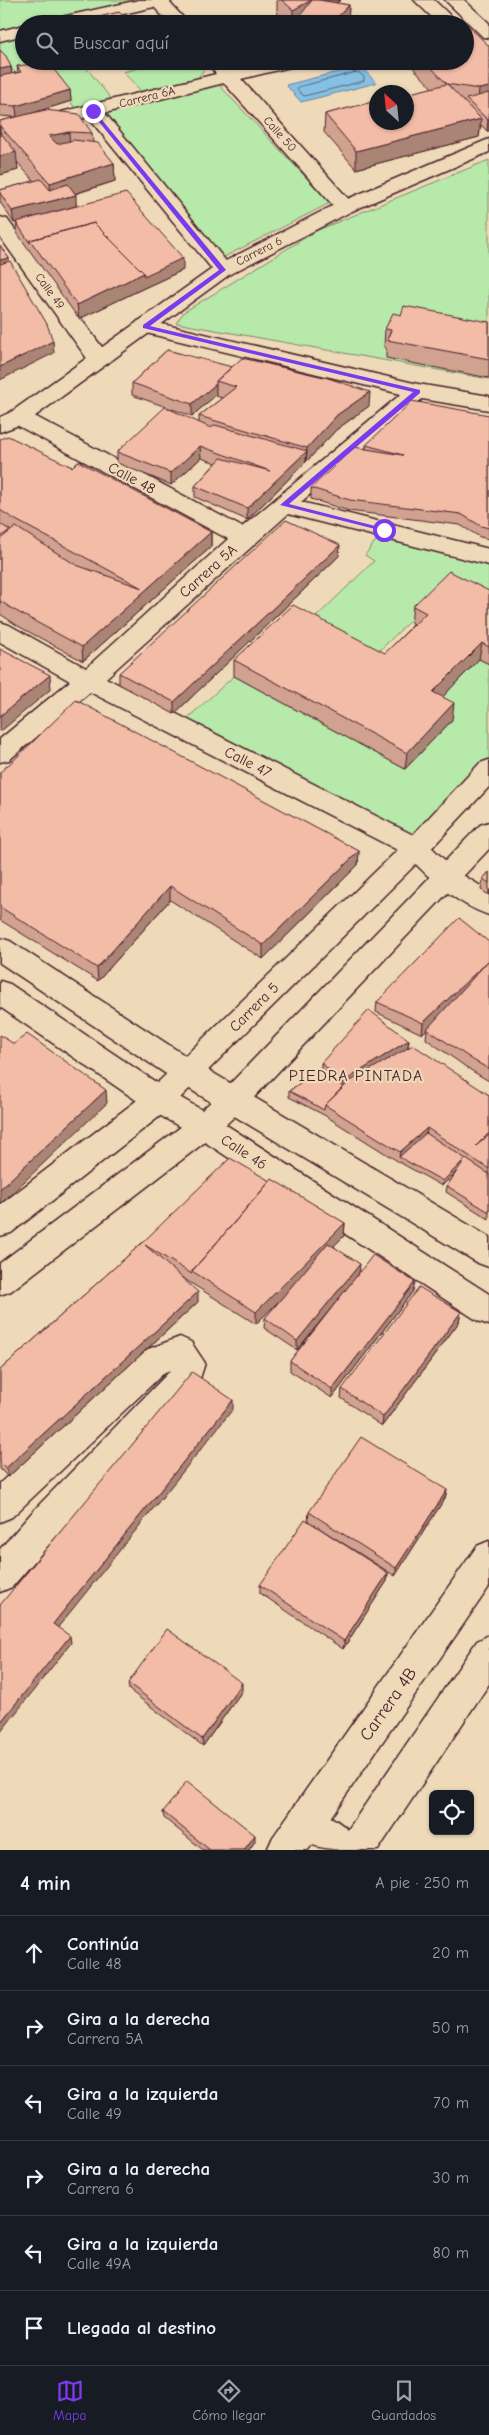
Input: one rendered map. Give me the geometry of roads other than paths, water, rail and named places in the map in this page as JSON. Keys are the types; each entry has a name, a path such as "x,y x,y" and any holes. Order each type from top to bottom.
{"street":[{"path":"94,15 160,0 172,15"},
{"path":"423,0 439,15"},
{"path":"454,0 470,15"},
{"path":"474,19 489,33"},
{"path":"0,36 15,32"},
{"name":"Calle 50","path":"222,70 345,207"},
{"name":"Carrera 6A","path":"0,134 257,70"},
{"path":"93,111 223,270"},
{"name":"Carrera 6","path":"10,421 223,270 345,207 489,145"},
{"name":"Calle 49","path":"0,222 100,358"},
{"path":"145,326 418,391 489,403"},
{"name":"Carrera 5A","path":"0,753 88,680 244,538 418,391"},
{"name":"Calle 48","path":"10,421 244,538"},
{"path":"284,505 489,557"},
{"name":"Calle 47","path":"0,631 88,680 416,848 446,878 489,904"},
{"name":"Carrera 5","path":"0,1223 159,1100 416,848 489,770"},
{"path":"0,1281 204,1126 234,1098 489,832"},
{"path":"0,949 188,1073 234,1098 489,1253"},
{"name":"Calle 46","path":"0,992 159,1100 204,1126 489,1311"},
{"path":"0,1575 47,1520 185,1380 189,1363 180,1352 154,1361 2,1500 47,1520"},
{"name":"Carrera 4B","path":"296,1836 489,1558"},
{"path":"356,1850 489,1653"},
{"path":"296,1836 344,1850"}],"water":[{"path":"345,70 365,70 376,83 301,102 286,85"}],"district":[{"name":"PIEDRA PINTADA","path":"356,1075"}]}
